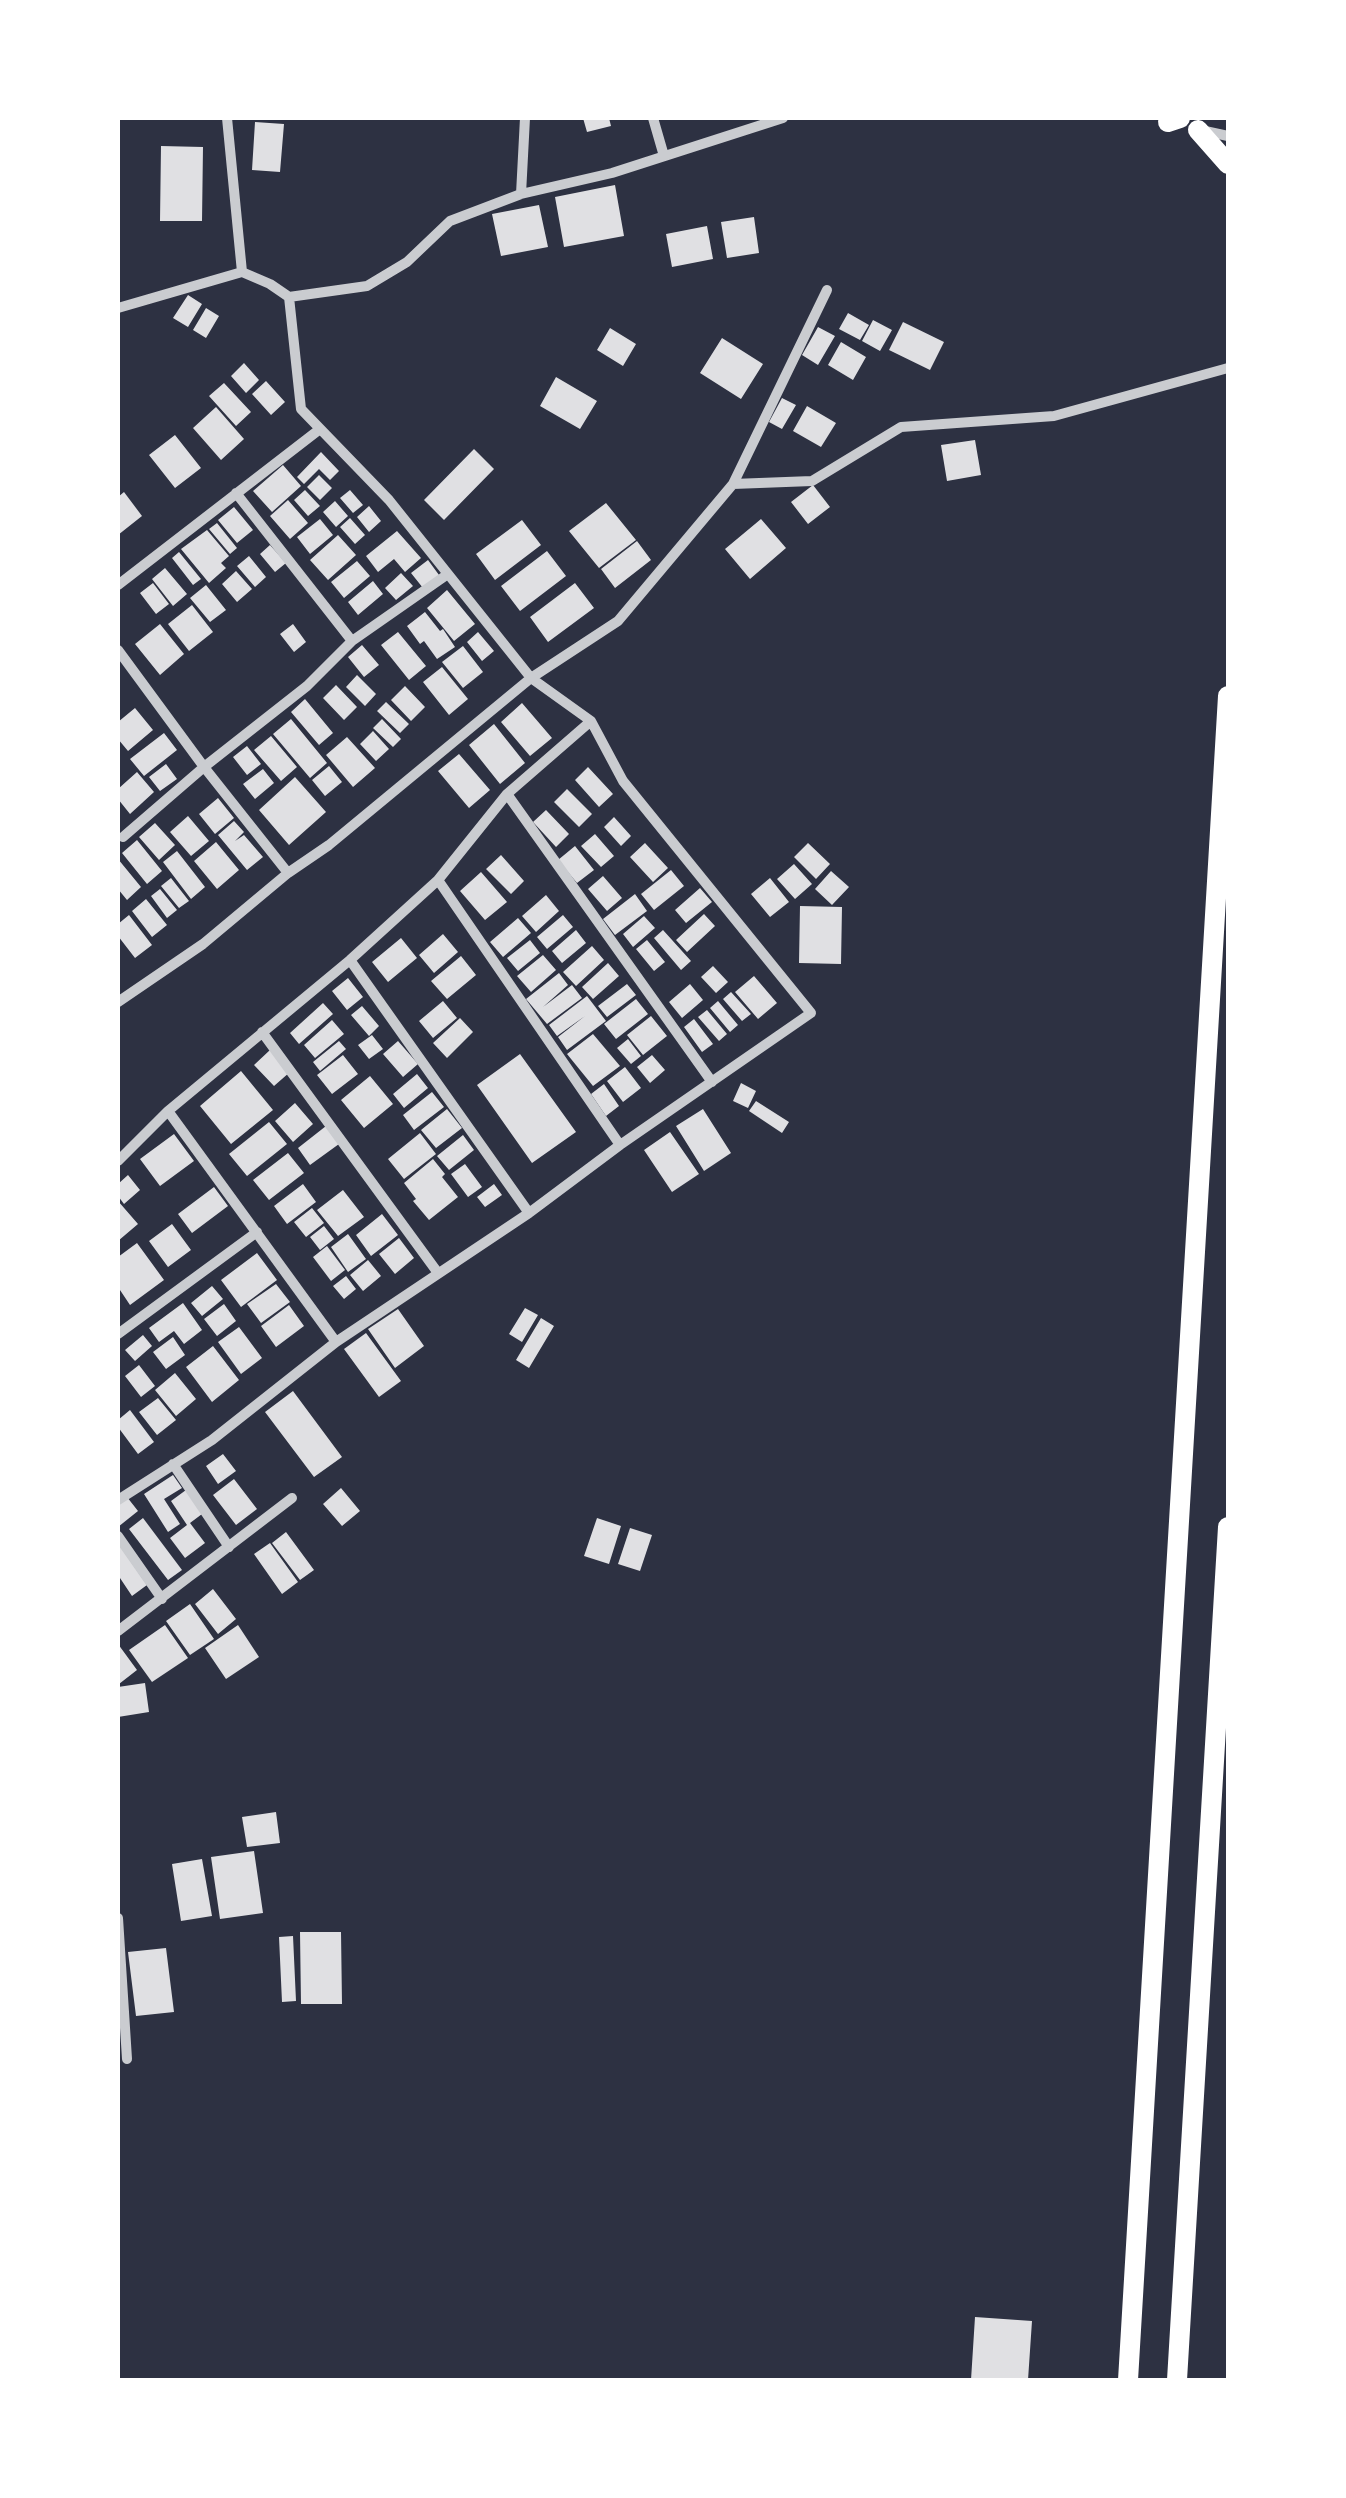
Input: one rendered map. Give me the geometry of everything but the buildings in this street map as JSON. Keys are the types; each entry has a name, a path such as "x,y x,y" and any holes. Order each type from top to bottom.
{"highway":[{"path":"1198,130 1228,164"},
{"path":"1128,2380 1228,696"},
{"path":"1177,2380 1223,1708 1228,1527"}],"street":[{"path":"228,118 242,272"},
{"path":"521,194 525,118"},
{"path":"653,118 664,156"},
{"path":"118,308 242,272 289,297 367,286 406,262 450,222 521,194 612,173 783,118"},
{"path":"1167,119 1228,136"},
{"path":"118,1002 203,944 531,678 618,620 733,484 827,290"},
{"path":"118,1500 212,1440 336,1342 811,1013 623,781 591,721 531,678 388,500 301,409 289,297"},
{"path":"733,484 812,481 901,427 1054,416 1228,368"},
{"path":"118,585 320,429"},
{"path":"236,493 352,641"},
{"path":"119,836 306,686 352,641 448,574"},
{"path":"118,650 288,874"},
{"path":"118,1161 168,1112 350,960 438,880 507,794 591,721"},
{"path":"507,794 712,1082"},
{"path":"438,880 620,1145"},
{"path":"350,960 528,1212"},
{"path":"262,1032 438,1273"},
{"path":"168,1112 336,1342"},
{"path":"118,1334 257,1232"},
{"path":"173,1464 229,1546"},
{"path":"118,1631 292,1498"},
{"path":"118,1536 162,1599"},
{"path":"118,1918 127,2058"}]}
